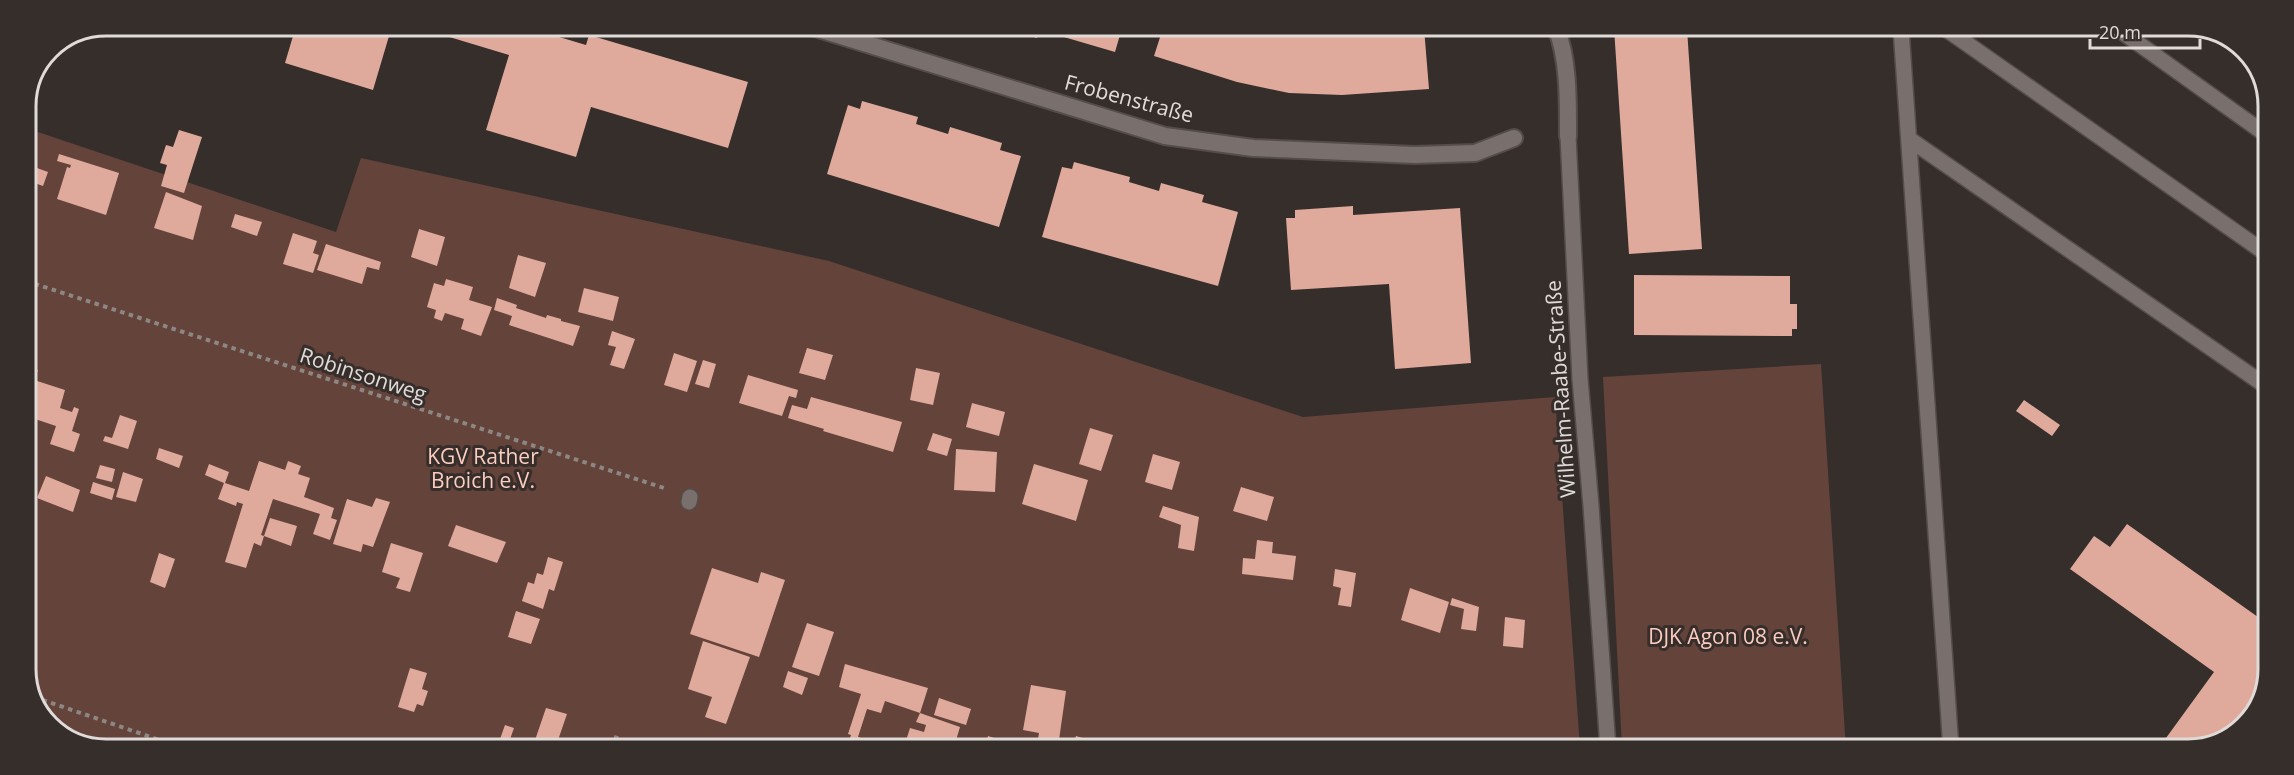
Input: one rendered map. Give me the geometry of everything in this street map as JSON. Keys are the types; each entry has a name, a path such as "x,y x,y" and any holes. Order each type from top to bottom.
{"street":[{"name":"Frobenstraße","path":"841,36 1165,136 1252,148 1414,155 1475,153 1514,138"},
{"name":"Wilhelm-Raabe-Straße","path":"1559,36 1568,95 1568,136"}],"lane":[{"path":"1902,36 1950,739"},
{"path":"1956,36 2258,248"},
{"path":"2127,36 2258,128"},
{"name":"Wilhelm-Raabe-Straße","path":"1568,136 1580,379 1607,739"},
{"path":"1909,140 2258,380"}],"path":[{"name":"Robinsonweg","path":"36,284 690,499"},
{"path":"43,700 157,739"},
{"path":"614,737 621,739"}],"green space":[{"name":"KGV Rather Broich e.V.","path":"36,131 336,232 361,158 829,261 1303,417 1555,397 1579,739 106,739 75,732 60,722 43,700 37,682"},
{"name":"DJK Agon 08 e.V.","path":"1821,364 1845,739 1622,739 1603,377"}],"building":[{"path":"293,36 389,36 373,90 285,63"},
{"path":"446,36 556,36 586,45 589,36 592,36 748,82 728,148 591,107 576,157 486,130 509,55"},
{"path":"1060,36 1120,36 1115,52"},
{"path":"1160,36 1425,36 1429,89 1342,95 1289,93 1237,82 1154,56"},
{"path":"1615,36 1687,36 1702,249 1629,254"},
{"path":"862,101 918,117 916,124 948,134 950,127 1002,143 1000,150 1021,156 999,227 827,174 848,105 860,109"},
{"path":"179,130 202,137 184,193 161,186 167,165 160,163 166,145 173,147"},
{"path":"59,154 119,173 106,215 57,199 67,167 70,168 71,165 57,161"},
{"path":"1074,162 1130,177 1129,182 1159,191 1161,183 1204,195 1202,202 1238,212 1218,286 1042,237 1062,167 1072,169"},
{"path":"36,168 48,172 43,186 36,184"},
{"path":"166,192 202,206 193,240 154,228"},
{"path":"1353,206 1353,215 1460,208 1471,363 1395,369 1389,284 1291,290 1286,218 1295,218 1295,210"},
{"path":"235,214 262,222 257,236 231,227"},
{"path":"419,229 445,237 437,266 411,257"},
{"path":"293,233 317,241 313,253 319,255 313,273 283,264"},
{"path":"326,244 381,262 379,270 367,267 362,284 317,270"},
{"path":"518,255 546,263 535,297 509,288"},
{"path":"1634,275 1790,276 1790,304 1797,304 1797,329 1792,329 1792,336 1634,335"},
{"path":"446,279 473,287 469,300 492,307 481,336 461,329 464,319 445,313 442,321 434,318 436,310 427,307 434,283 444,286"},
{"path":"584,288 619,297 613,321 578,312"},
{"path":"497,298 517,305 516,308 580,326 573,346 509,325 512,316 494,310"},
{"path":"612,331 635,339 624,369 610,365 616,347 608,345"},
{"path":"807,348 833,355 825,380 799,373"},
{"path":"674,353 697,361 687,392 664,385"},
{"path":"703,360 716,364 709,388 695,384"},
{"path":"916,368 940,373 933,405 910,400"},
{"path":"748,375 798,390 796,398 789,396 782,416 739,403"},
{"path":"36,381 65,390 60,408 72,412 74,407 79,409 72,431 80,434 74,452 50,444 56,426 36,419"},
{"path":"811,397 902,422 893,452 788,418 792,405 807,409"},
{"path":"2024,400 2060,425 2052,436 2016,411"},
{"path":"972,403 1005,412 999,436 966,427"},
{"path":"120,415 137,421 128,449 103,441 105,436 112,438"},
{"path":"1090,428 1113,435 1101,471 1079,464"},
{"path":"933,433 952,439 947,456 927,450"},
{"path":"159,448 183,456 179,468 156,459"},
{"path":"956,449 997,452 995,492 954,490"},
{"path":"1153,454 1180,462 1172,490 1145,482"},
{"path":"259,461 285,470 288,461 301,466 298,474 310,478 304,497 334,508 331,518 337,520 330,540 313,534 320,514 273,499 261,535 264,536 261,546 254,543 246,568 225,562 243,504 237,502 236,506 218,499 224,483 205,475 209,464 229,472 225,483 249,491"},
{"path":"1034,464 1088,480 1076,521 1022,504"},
{"path":"100,465 115,469 112,482 96,478"},
{"path":"123,472 143,479 136,502 116,497"},
{"path":"46,476 80,490 73,512 37,498"},
{"path":"93,482 115,489 112,500 90,493"},
{"path":"1241,487 1274,497 1267,521 1233,511"},
{"path":"376,498 390,502 373,547 363,544 361,552 333,544 347,499 372,507"},
{"path":"1163,506 1199,517 1194,551 1178,548 1181,525 1159,517"},
{"path":"270,518 297,526 291,546 264,536"},
{"path":"2127,524 2258,617 2258,669 2254,691 2249,704 2227,727 2206,737 2165,739 2214,672 2070,569 2094,536 2110,547"},
{"path":"456,525 506,542 497,563 448,546"},
{"path":"1257,540 1273,542 1272,553 1296,556 1293,580 1242,574 1243,558 1255,559"},
{"path":"391,543 423,553 410,592 396,588 400,578 382,572"},
{"path":"159,553 175,559 165,588 150,582"},
{"path":"548,557 563,562 554,591 549,589 543,609 522,601 528,582 534,584 537,573 543,575"},
{"path":"712,568 758,583 761,572 785,580 759,657 690,634"},
{"path":"1335,569 1356,573 1351,607 1338,605 1341,588 1333,586"},
{"path":"1410,588 1449,602 1440,633 1401,620"},
{"path":"1452,598 1479,607 1476,631 1461,629 1464,609 1450,605"},
{"path":"516,611 540,619 531,644 508,637"},
{"path":"1505,617 1525,620 1523,648 1503,646"},
{"path":"807,623 834,632 819,676 792,667"},
{"path":"703,641 750,657 726,724 705,717 712,697 688,689"},
{"path":"845,664 928,688 920,713 885,701 881,713 867,709 858,737 864,739 850,739 851,735 848,734 861,694 839,687"},
{"path":"410,668 427,673 422,689 428,691 423,706 417,704 414,712 398,707"},
{"path":"788,671 808,678 802,695 783,687"},
{"path":"1031,685 1066,691 1059,739 1038,739 1039,733 1023,730"},
{"path":"939,698 971,709 966,725 934,715"},
{"path":"546,708 567,714 558,739 535,739"},
{"path":"920,713 960,727 956,739 907,739 910,728 924,732 926,725 916,722"},
{"path":"505,725 514,728 510,739 500,739"}]}
